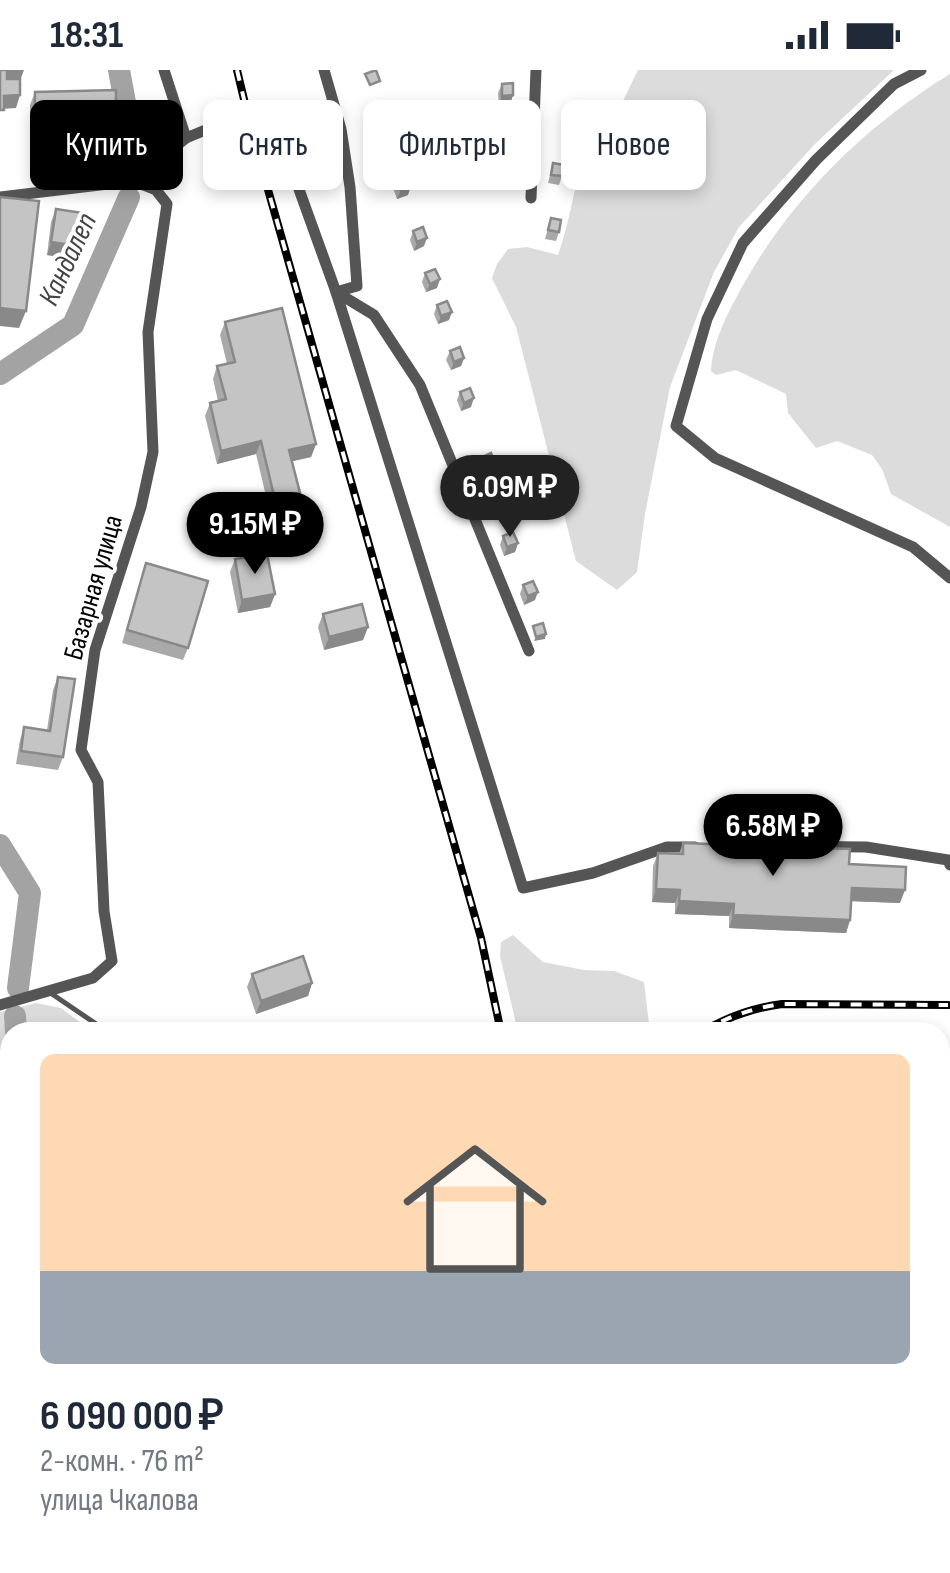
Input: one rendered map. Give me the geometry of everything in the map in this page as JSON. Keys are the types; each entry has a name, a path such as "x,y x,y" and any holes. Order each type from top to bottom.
{"street":[{"path":"164,70 186,138"},
{"path":"324,70 342,129 356,286 336,292"},
{"path":"530,198 536,70"},
{"path":"921,70 894,84 816,160 742,243 706,318 676,426 714,458 913,547 950,578"},
{"path":"183,140 220,124 250,121 276,133 283,145 336,292 523,888 593,873 667,847 705,846"},
{"path":"0,197 58,190"},
{"name":"Базарная улица","path":"0,1004 93,978 112,961 104,911 98,782 81,750 95,650 141,507 153,452 148,332 168,204 156,190"},
{"path":"336,292 374,315 420,385 529,651"},
{"path":"742,846 866,847 948,860 950,865"}],"lane":[{"path":"46,990 93,1022"}],"shaded area":[{"path":"638,70 894,70 815,144 739,227 714,272 670,387 637,572 617,590 576,561 516,327 492,278 508,249 527,247 558,255 575,190 706,190 706,100 623,100"},
{"path":"950,74 950,527 891,494 872,455 837,441 816,448 788,413 786,394 736,370 716,375 711,371 719,333 777,232 856,145 885,119"},
{"path":"513,935 543,962 614,971 644,982 649,1022 516,1022 500,956 501,942"},
{"path":"36,1003 61,1008 80,1022 0,1022 0,1012"}],"building":[{"path":"0,70 7,70 7,79 20,79 20,95 4,96 4,110 0,110"},
{"path":"376,70 380,81 370,85 365,74"},
{"path":"513,83 513,95 502,96 502,84"},
{"path":"116,90 116,100 35,100 35,92"},
{"path":"553,163 561,164 561,176 551,175"},
{"path":"0,197 39,201 26,311 0,308"},
{"path":"56,209 83,213 78,246 51,242"},
{"path":"551,218 561,220 559,232 548,230"},
{"path":"423,227 427,238 417,242 413,231"},
{"path":"435,269 440,279 430,284 425,273"},
{"path":"447,301 452,312 441,316 437,305"},
{"path":"282,308 316,444 289,450 300,493 275,500 261,441 221,451 210,403 226,399 217,366 235,362 225,322"},
{"path":"460,347 464,358 454,362 450,351"},
{"path":"470,388 474,398 464,403 460,392"},
{"path":"491,453 495,464 485,468 480,458"},
{"path":"505,490 509,501 499,505 494,494"},
{"path":"513,532 518,543 507,547 503,536"},
{"path":"267,554 275,594 242,600 235,559"},
{"path":"146,563 208,581 188,648 127,630"},
{"path":"533,581 538,592 528,596 523,585"},
{"path":"362,604 368,627 329,637 323,614"},
{"path":"543,623 546,634 536,637 533,626"},
{"path":"58,677 75,679 63,757 21,751 24,727 50,731"},
{"path":"683,843 850,849 849,864 906,867 905,890 852,888 850,920 733,915 734,904 679,901 680,890 656,889 658,853 683,854"},
{"path":"303,956 312,983 261,1001 252,974"}],"waterway":[{"name":"Кандалеп","path":"119,70 125,100"},
{"name":"Кандалеп","path":"0,374 73,325 129,197"},
{"name":"Кандалеп","path":"0,845 30,893 18,988"},
{"name":"Кандалеп","path":"15,1016 15,1022"}],"railway":[{"path":"237,70 481,938 499,1022"},
{"path":"721,1022 782,1004 948,1005"}]}
